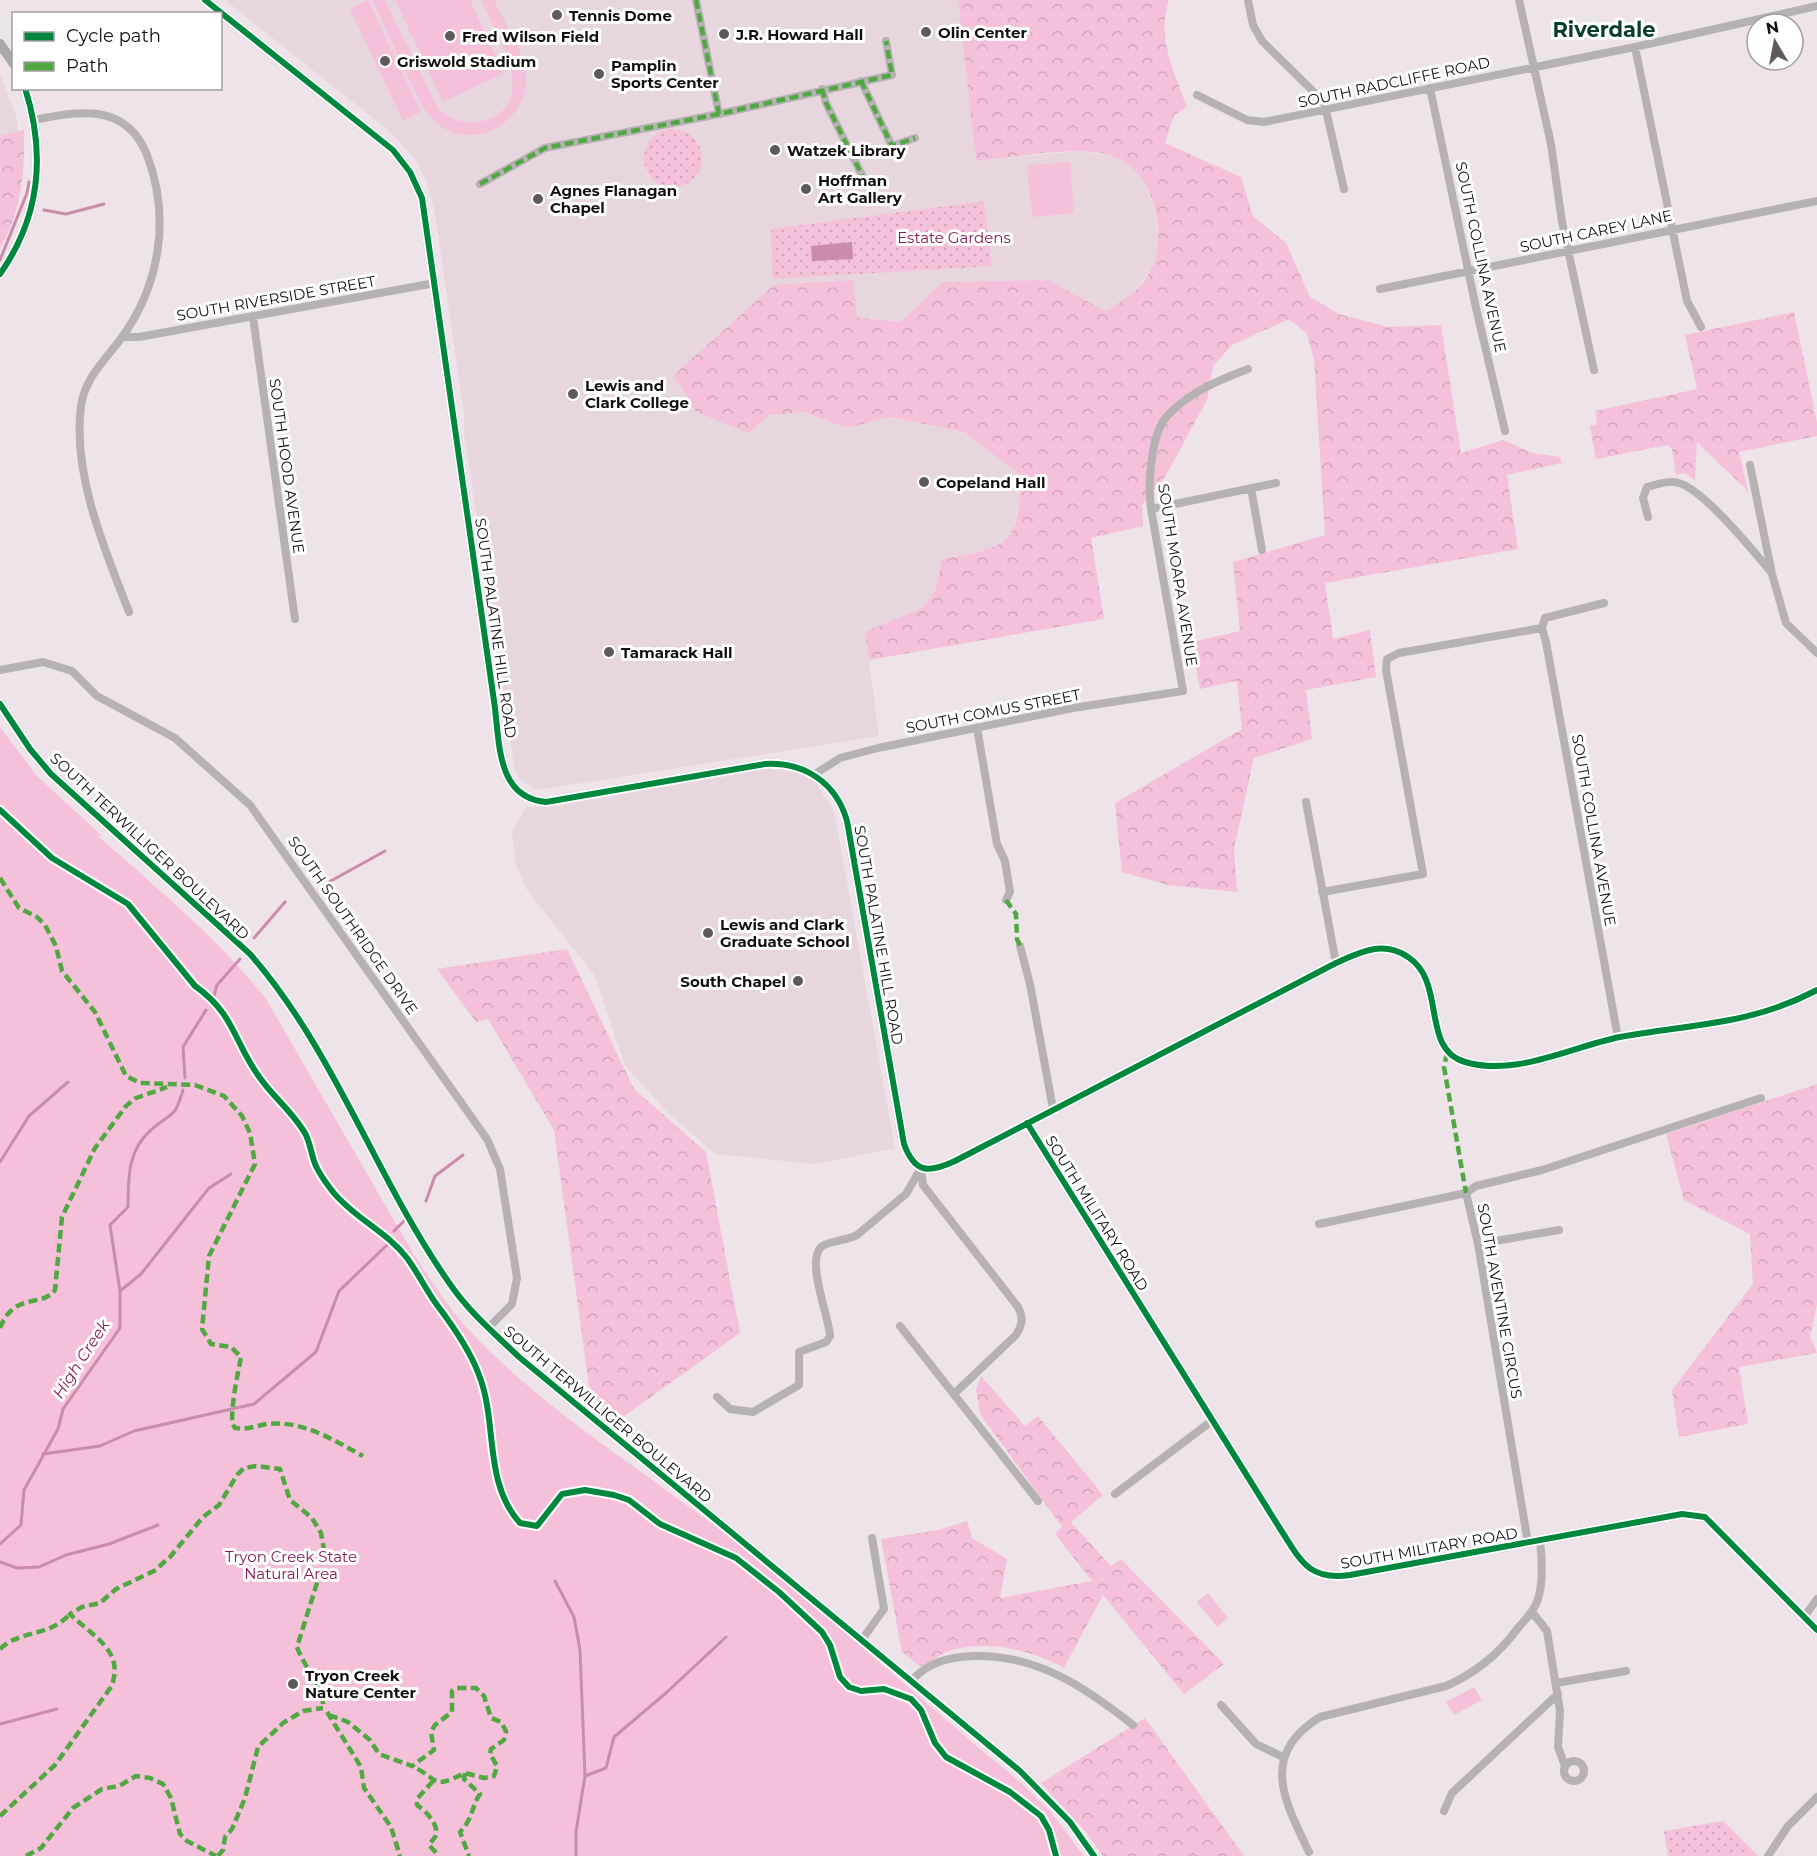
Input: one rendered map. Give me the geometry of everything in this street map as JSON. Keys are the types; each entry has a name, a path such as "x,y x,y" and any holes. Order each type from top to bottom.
{"street":[{"name":"SOUTH PALATINE HILL ROAD","path":"205,0 220,12"},
{"path":"696,0 719,114"},
{"path":"1248,0 1253,25 1262,41 1321,98 1326,109 1344,189"},
{"path":"1519,0 1551,144 1569,252 1594,370"},
{"name":"SOUTH RADCLIFFE ROAD","path":"1197,95 1247,120 1259,123 1635,47 1817,6"},
{"name":"SOUTH PALATINE HILL ROAD","path":"222,14 383,142 402,162 422,198 506,777 514,790 527,799 546,802 765,764 796,766 815,774 835,795 847,821 904,1144 911,1161 921,1168"},
{"path":"480,184 545,148 719,114 892,75 886,41"},
{"path":"0,44 12,61"},
{"path":"1635,47 1687,301 1701,327"},
{"path":"861,81 892,146 915,138"},
{"name":"SOUTH COLLINA AVENUE","path":"1430,88 1505,431"},
{"path":"822,89 826,103 863,177"},
{"path":"0,274 23,232 33,202 38,154 34,120 26,90"},
{"path":"34,120 80,112 103,115 132,132 147,156 160,213 159,244 147,288 122,337 88,381 83,398 80,428 88,497 94,520 129,612"},
{"name":"SOUTH CAREY LANE","path":"1380,288 1817,201"},
{"name":"SOUTH RIVERSIDE STREET","path":"122,337 139,337 435,284"},
{"name":"SOUTH HOOD AVENUE","path":"253,317 295,619"},
{"name":"SOUTH MOAPA AVENUE","path":"1183,691 1151,509 1148,484 1152,453 1167,416 1208,384 1248,369"},
{"path":"1750,465 1786,623 1817,653"},
{"path":"1648,517 1643,498 1647,487 1675,482 1684,486 1700,495 1773,574"},
{"path":"1151,509 1275,483"},
{"path":"1251,488 1262,550"},
{"path":"1322,892 1423,874 1386,670 1388,659 1399,653 1542,628 1545,618 1604,603"},
{"name":"SOUTH COLLINA AVENUE","path":"1542,628 1618,1038"},
{"name":"SOUTH SOUTHRIDGE DRIVE","path":"0,670 20,664 43,662 72,671 97,696 175,738 261,818 487,1139 497,1158 517,1278 512,1304 488,1328"},
{"name":"SOUTH COMUS STREET","path":"815,774 846,755 1073,708 1183,691"},
{"name":"SOUTH TERWILLIGER BOULEVARD","path":"0,704 30,749 51,774 250,954 266,972 284,997 334,1081 434,1259 463,1301 488,1328 519,1357 1034,1785 1070,1822 1094,1856"},
{"path":"977,728 997,844 1005,863 1010,892 1006,900"},
{"path":"1306,802 1336,963"},
{"path":"1020,946 1030,984 1053,1109"},
{"path":"921,1168 945,1165 1336,963 1357,953 1379,948 1400,952 1412,959 1428,980 1443,1047 1451,1056 1464,1062 1489,1065 1524,1062 1618,1038 1767,1012 1817,990"},
{"name":"SOUTH AVENTINE CIRCUS","path":"1528,1543 1478,1244 1466,1193 1476,1186 1542,1170 1761,1098"},
{"name":"SOUTH MILITARY ROAD","path":"1027,1123 1295,1552 1306,1566 1320,1575 1350,1575 1682,1514 1699,1515 1817,1630"},
{"path":"921,1168 923,1185 1018,1307 1023,1320 1016,1335 955,1393"},
{"path":"717,1397 730,1409 749,1413 799,1385 801,1377 796,1358 799,1352 829,1340 830,1331 818,1285 816,1264 819,1250 824,1245 856,1235 906,1194 921,1168"},
{"path":"1319,1224 1466,1193"},
{"path":"1478,1244 1559,1230"},
{"path":"900,1326 1038,1501"},
{"path":"1116,1494 1213,1420"},
{"path":"861,1641 884,1610 872,1538"},
{"path":"1309,1852 1286,1802 1282,1757 1308,1725 1320,1717 1446,1686 1463,1679 1503,1649 1532,1612 1540,1588 1540,1541"},
{"path":"1804,1617 1817,1599"},
{"path":"1532,1612 1546,1631 1556,1683 1558,1748 1565,1766"},
{"path":"911,1681 926,1667 954,1657 998,1655 1040,1666 1070,1680 1133,1725"},
{"path":"1556,1683 1626,1671"},
{"path":"1444,1811 1452,1793 1557,1694"},
{"path":"1221,1705 1256,1744 1282,1757"},
{"path":"1768,1856 1788,1826 1817,1797"}],"shaded area":[{"name":"Lewis and Clark College","path":"225,0 958,0 976,161 1079,151 1111,155 1132,164 1146,184 1156,214 1159,244 1151,270 1131,296 1105,311 1048,280 943,282 900,322 857,317 749,433 769,415 804,412 847,428 890,417 964,432 1020,475 1021,505 1012,535 987,551 942,559 935,591 922,608 865,632 879,736 544,789 535,789 519,778 515,770 464,433 464,415 435,213 426,180 415,159 388,130"},
{"path":"0,74 16,116 22,157 0,225"},
{"path":"852,242 853,259 812,261 811,246"},
{"name":"Lewis and Clark Graduate School","path":"769,769 800,773 815,782 834,811 895,1148 816,1164 715,1154 667,1112 624,1064 595,976 527,890 516,864 512,832 526,807 550,807"}],"green space":[{"name":"Griswold Stadium","path":"368,0 421,112 403,121 350,9"},
{"path":"372,0 385,0 439,110 455,120 473,123 486,120 502,111 511,98 513,83 510,65 504,47 481,0 494,0 521,55 524,67 525,90 514,114 493,130 480,134 454,133 439,125 421,104"},
{"name":"Fred Wilson Field","path":"395,0 470,0 504,73 443,102"},
{"path":"958,0 1169,0 1164,27 1168,54 1187,107 1174,115 1165,143 1241,177 1253,216 1286,243 1310,297 1339,314 1388,327 1441,325 1461,453 1503,440 1532,453 1560,457 1562,463 1507,475 1518,549 1325,583 1333,639 1370,630 1376,677 1306,690 1312,739 1254,758 1234,849 1237,892 1168,885 1122,872 1115,803 1242,729 1237,681 1200,689 1192,642 1240,631 1233,562 1325,535 1314,359 1307,334 1289,319 1232,345 1213,366 1207,400 1165,477 1142,505 1143,526 1091,538 1104,619 869,660 865,632 922,608 935,591 942,559 981,551 1006,539 1018,516 1020,475 964,432 890,417 847,428 804,412 769,415 749,433 696,412 674,375 774,285 853,280 857,317 900,322 943,282 1048,280 1105,311 1126,298 1143,283 1156,254 1157,220 1154,204 1147,188 1127,163 1113,156 1082,151 976,161"},
{"path":"673,129 684,131 697,142 702,158 700,169 689,182 673,187 662,185 649,174 644,158 646,147 657,134"},
{"path":"24,130 21,191 13,220 0,248 0,136"},
{"path":"1070,162 1074,213 1032,217 1027,165"},
{"name":"Estate Gardens","path":"984,201 992,266 773,279 771,229"},
{"path":"1794,312 1817,423 1817,436 1739,452 1748,491 1697,442 1695,481 1685,473 1676,475 1672,449 1668,445 1596,459 1590,426 1597,424 1595,411 1697,389 1685,335"},
{"name":"Tryon Creek State Natural Area","path":"0,727 37,776 101,835 98,836 207,934 266,999 414,1255 464,1325 525,1383 592,1436 729,1537 839,1627 1020,1782 1050,1811 1084,1856 0,1856"},
{"path":"567,949 634,1089 706,1152 740,1333 620,1419 590,1394 554,1130 488,1019 476,1022 437,969"},
{"path":"1817,1084 1817,1304 1810,1337 1817,1353 1739,1367 1748,1424 1679,1437 1672,1390 1753,1284 1750,1234 1684,1200 1666,1134"},
{"path":"981,1376 1025,1426 1038,1416 1103,1495 1071,1522 1111,1566 1121,1559 1224,1664 1184,1694 1103,1595 1064,1668 1037,1656 994,1646 949,1651 920,1666 902,1652 881,1539 938,1530 967,1521 972,1538 1007,1559 1000,1598 1092,1581 1055,1534 1062,1527 980,1414 976,1389"},
{"path":"1208,1593 1228,1618 1217,1627 1197,1602"},
{"path":"1474,1687 1482,1700 1454,1715 1446,1702"},
{"path":"1145,1718 1244,1856 1103,1856 1086,1832 1041,1783"},
{"path":"1723,1821 1758,1856 1668,1856 1664,1831"}],"waterway":[{"path":"0,260 27,193 29,182"},
{"path":"44,210 66,214 104,204"},
{"path":"329,882 385,851"},
{"path":"254,938 285,902"},
{"path":"214,996 217,985 240,959"},
{"path":"185,1078 183,1047 206,1010"},
{"path":"0,1162 29,1116 68,1082"},
{"name":"High Creek","path":"0,1544 21,1525 24,1490 58,1429 63,1409 120,1328 120,1291 110,1225 128,1207 129,1174 138,1145 152,1129 175,1111 183,1090"},
{"path":"426,1201 435,1176 463,1155"},
{"path":"120,1291 141,1274 209,1188 231,1174"},
{"path":"394,1231 405,1220"},
{"path":"43,1454 100,1446 134,1431 254,1404 316,1352 339,1291 387,1245"},
{"path":"0,1562 17,1568 39,1567 66,1555 109,1544 158,1525"},
{"path":"555,1581 574,1617 580,1650 585,1776 576,1832 576,1856"},
{"path":"585,1776 606,1768 614,1737 666,1693 726,1637"},
{"path":"0,1724 57,1709"}],"marked path":[{"path":"696,0 719,114"},
{"path":"480,184 545,148 719,114 892,75 886,41"},
{"path":"861,81 892,146 915,138"},
{"path":"822,89 826,103 863,177"},
{"path":"0,878 19,908 37,917 45,925 56,946 62,971 95,1012 126,1076 140,1083 195,1085 224,1096 242,1116 250,1133 255,1164 209,1256 202,1329 211,1344 231,1347 241,1357 233,1406 232,1423 235,1428 267,1424 293,1425 329,1438 363,1456"},
{"path":"1006,900 1016,914 1017,939 1020,946"},
{"path":"1447,1053 1444,1067 1466,1193"},
{"path":"0,1328 6,1316 20,1304 43,1298 55,1290 62,1217 95,1148 126,1106 136,1098 167,1087"},
{"path":"0,1816 55,1765 111,1687 114,1664 110,1654 97,1637 70,1614 82,1607 100,1603 116,1589 154,1571 170,1557 203,1517 219,1505 237,1475 244,1468 256,1466 280,1469 290,1500 312,1518 321,1533 324,1550 321,1570 297,1647 321,1694 323,1708"},
{"path":"0,1649 17,1638 53,1627 70,1614"},
{"path":"329,1715 348,1722 370,1740 379,1754 412,1766 434,1750 431,1732 435,1725 452,1712 452,1691 457,1688 476,1688 484,1696 491,1718 501,1722 506,1731 504,1740 491,1749 490,1754 497,1766 494,1776 484,1778 465,1773 440,1782 412,1766"},
{"path":"218,1856 223,1850 225,1837 232,1829 245,1798 258,1747 283,1723 303,1711 323,1708"},
{"path":"327,1712 361,1767 364,1788 391,1827 400,1856"},
{"path":"465,1773 464,1779 480,1794 460,1832 469,1856"},
{"path":"26,1856 41,1848 73,1808 102,1789 119,1786 136,1776 150,1778 163,1784 171,1798 180,1834 187,1841 216,1856"},
{"path":"433,1781 417,1799 417,1805 428,1814 434,1823 436,1833 429,1845 439,1856"}],"cycle path":[{"path":"205,0 220,12"},
{"path":"222,14 393,150 410,172 422,198 500,749 509,778 517,790 529,798 546,802 765,764 779,764 805,771 827,785 842,807 847,821 904,1144 908,1154 918,1166 938,1168 955,1161 1336,963 1372,950 1390,949 1399,952 1420,968 1427,982 1437,1030 1443,1044 1451,1055 1465,1062 1484,1066 1523,1063 1620,1037 1744,1017 1792,1002 1817,990"},
{"path":"0,274 24,230 35,184 36,137 26,90"},
{"path":"0,704 30,749 51,774 250,954 280,992 331,1073 399,1202 424,1244 457,1294 474,1313 519,1357 1020,1771 1070,1822 1094,1856"},
{"path":"0,810 52,858 128,904 195,986 218,1007 226,1018 251,1065 301,1127 317,1169 333,1192 350,1209 399,1248 407,1258 471,1356 485,1393 496,1471 501,1489 508,1507 520,1523 537,1526 562,1494 585,1490 629,1500 660,1524 736,1558 779,1592 822,1632 830,1645 840,1677 849,1687 861,1691 884,1689 911,1699 921,1710 935,1743 946,1757 1010,1792 1041,1816 1049,1830 1056,1856"},
{"path":"1027,1123 1293,1549 1299,1558 1314,1571 1324,1575 1350,1575 1682,1514 1705,1517 1817,1630"}],"place":[{"name":"Tennis Dome","path":"557,15"},
{"name":"Olin Center","path":"926,32"},
{"name":"J.R. Howard Hall","path":"724,34"},
{"name":"Fred Wilson Field","path":"450,36"},
{"name":"Griswold Stadium","path":"385,61"},
{"name":"Pamplin Sports Center","path":"599,74"},
{"name":"Watzek Library","path":"775,150"},
{"name":"Hoffman Art Gallery","path":"806,189"},
{"name":"Agnes Flanagan Chapel","path":"538,199"},
{"name":"Lewis and Clark College","path":"573,394"},
{"name":"Copeland Hall","path":"924,482"},
{"name":"Tamarack Hall","path":"609,652"},
{"name":"Lewis and Clark Graduate School","path":"708,933"},
{"name":"South Chapel","path":"798,981"},
{"name":"Tryon Creek Nature Center","path":"293,1684"}],"district":[{"name":"Riverdale","path":"1604,29"}]}
